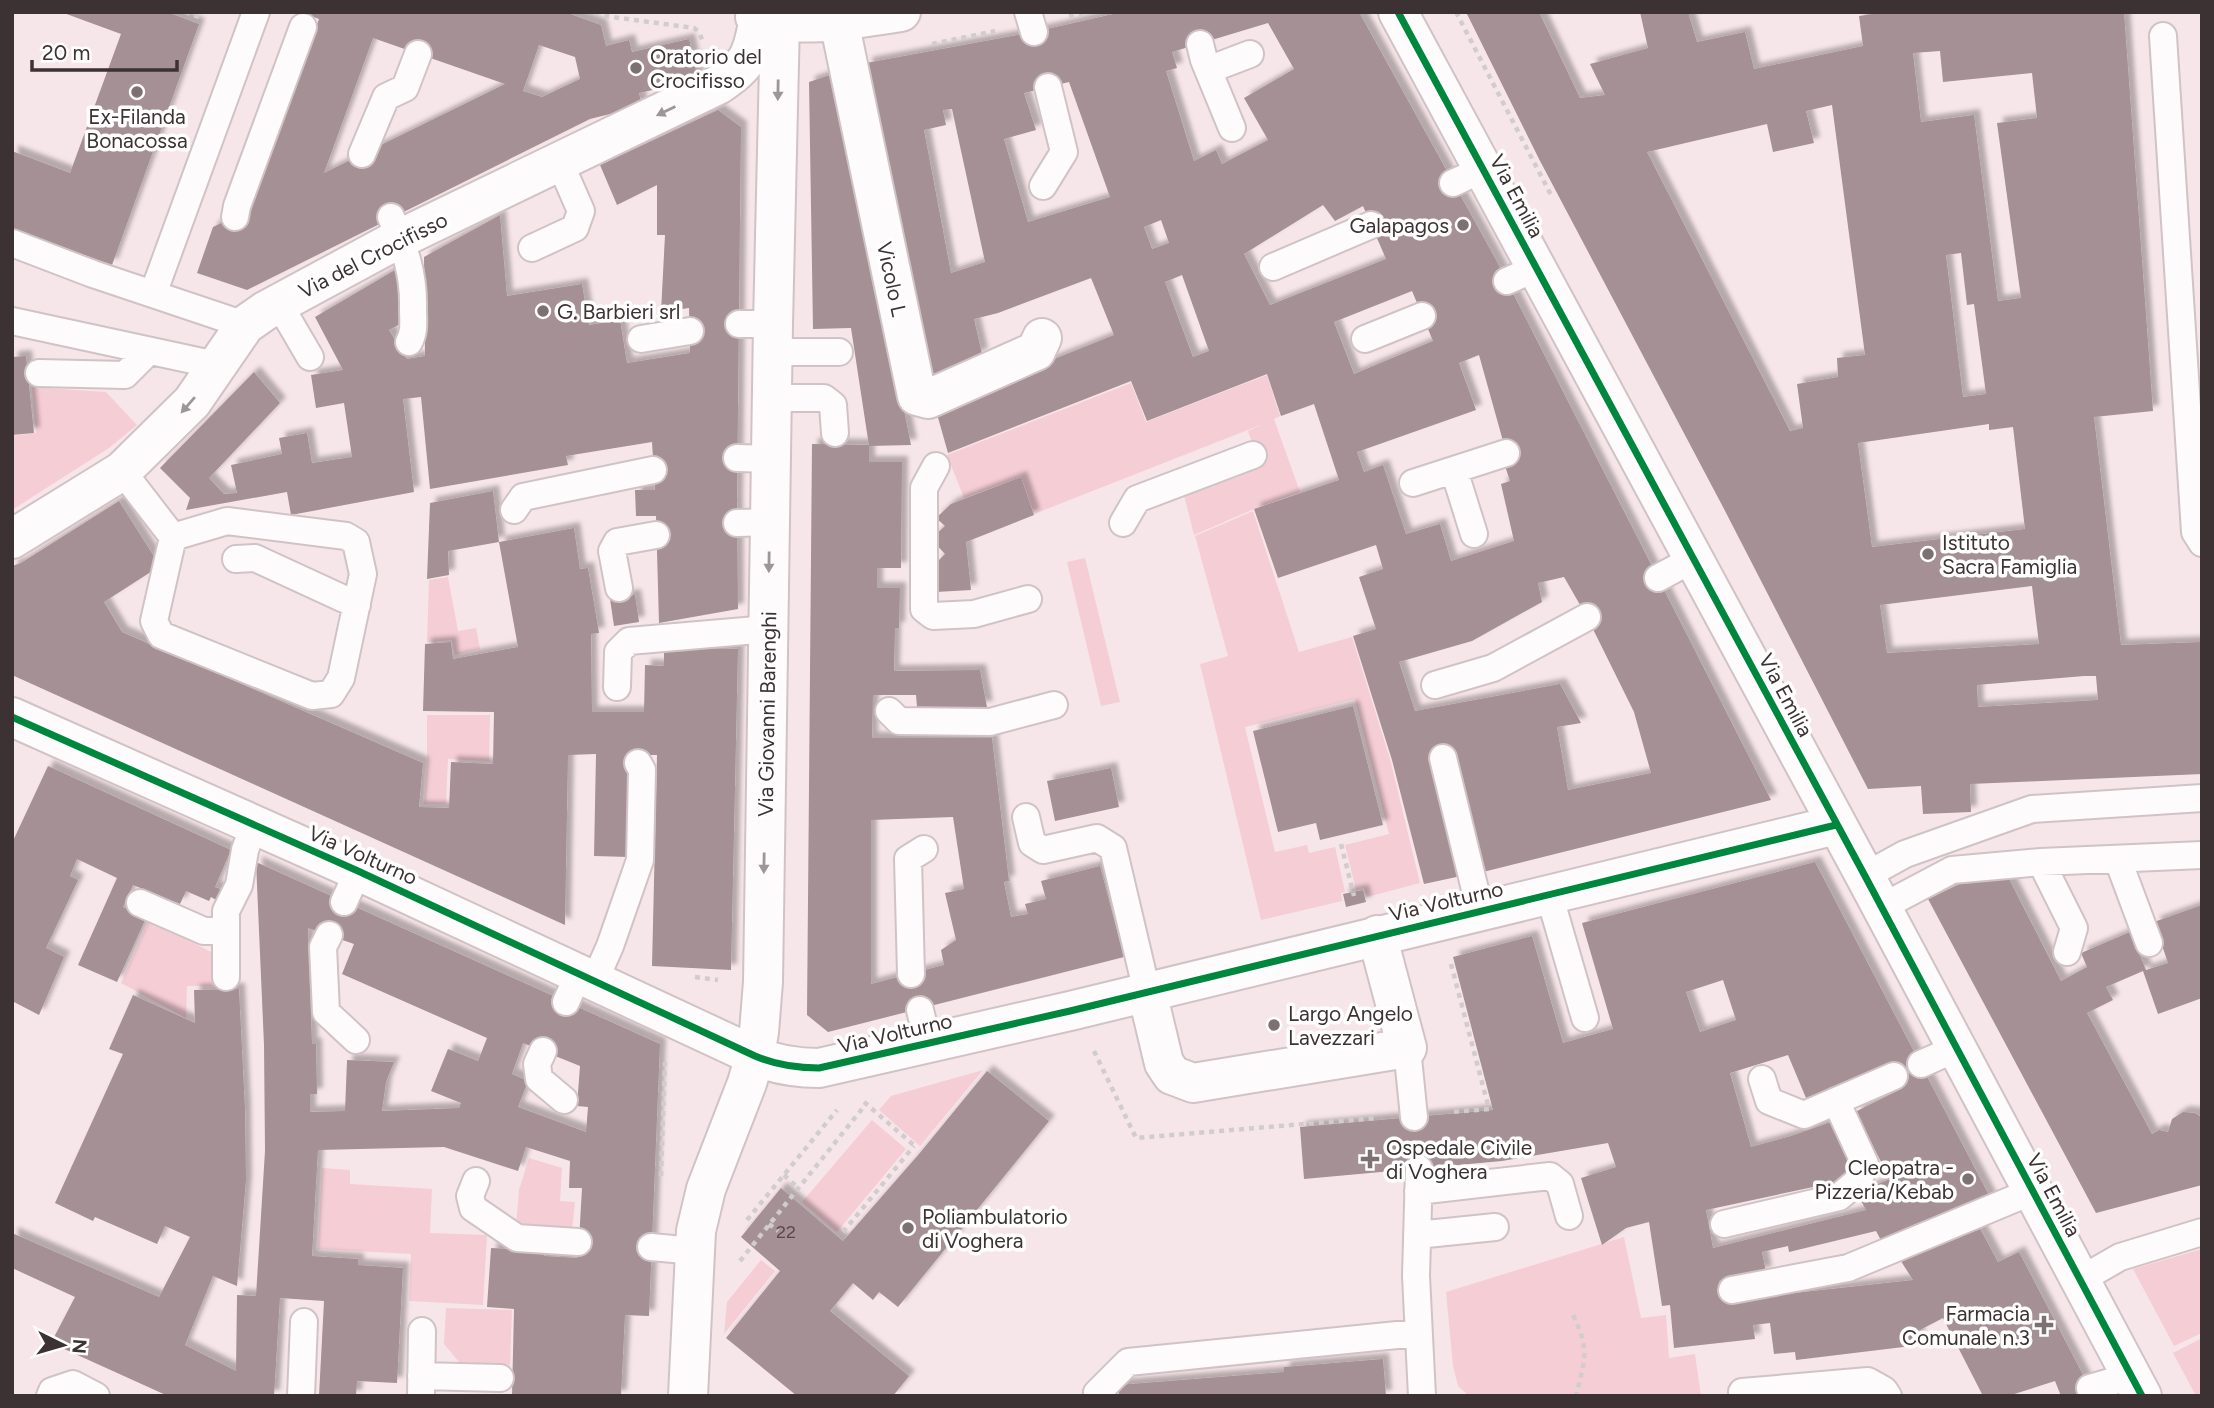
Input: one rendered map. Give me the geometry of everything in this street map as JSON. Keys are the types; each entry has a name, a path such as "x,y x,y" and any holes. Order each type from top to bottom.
{"street":[{"path":"760,17 839,21 901,12"},
{"name":"Via Emilia","path":"1398,12 1468,176 1521,274 1693,559 2137,1386"},
{"name":"Via del Crocifisso","path":"12,539 122,471 192,402 216,365 265,305 396,228 560,163 718,85 739,71 753,52 760,17"},
{"name":"Via Giovanni Barenghi","path":"688,1396 695,1251 706,1189 755,1056 763,982 768,629 754,523 754,458 772,398 761,333 760,17"},
{"name":"Vicolo L","path":"839,21 917,396 928,399 1036,351 1042,338"},
{"name":"Via Volturno","path":"16,728 254,825 351,887 580,985 755,1056 790,1067 819,1068 924,1026 1147,992 1836,825"},
{"path":"1147,992 1164,1063 1172,1075 1193,1083 1407,1048 1377,935"}],"lane":[{"path":"153,294 256,12"},
{"path":"235,217 303,27"},
{"path":"2163,36 2195,532 2202,544"},
{"path":"1200,44 1232,128"},
{"path":"362,154 386,97 405,88 418,54"},
{"path":"1208,70 1250,54"},
{"path":"1043,186 1064,152 1048,87"},
{"path":"532,248 575,228 582,211 560,163"},
{"path":"1273,267 1371,225"},
{"path":"396,228 410,263 414,285 413,334 409,342"},
{"path":"12,243 153,294 265,305 310,357"},
{"path":"12,255 93,274"},
{"path":"1365,340 1422,316"},
{"path":"12,321 216,365"},
{"path":"641,339 690,331"},
{"path":"761,333 839,352"},
{"path":"39,373 125,375 149,351"},
{"path":"772,398 824,398 832,405 835,433"},
{"path":"1413,484 1506,453"},
{"path":"1123,523 1137,499 1253,455"},
{"path":"936,466 924,488 924,609 933,616 974,614 1028,599"},
{"path":"514,510 523,497 653,470"},
{"path":"1454,470 1474,534"},
{"path":"122,471 173,537"},
{"path":"227,521 346,536 356,542 363,574 341,678 331,694 312,696 161,635 154,621 173,537 227,521"},
{"path":"619,588 612,551 617,542 656,535"},
{"path":"236,559 255,558 357,605"},
{"path":"1658,578 1693,559"},
{"path":"1434,685 1493,667 1587,617"},
{"path":"617,687 618,652 629,641 768,629"},
{"path":"889,711 898,721 990,722 1054,705"},
{"path":"1443,758 1480,910"},
{"path":"580,985 610,946 640,860 642,770 638,763"},
{"path":"1873,892 1905,854 2032,809 2202,798"},
{"path":"1026,817 1031,843 1043,850 1097,838 1113,848 1147,992"},
{"path":"226,977 226,911 239,886 244,850 254,825"},
{"path":"911,974 908,859 924,849"},
{"path":"1873,892 1952,870 2041,862 2202,855"},
{"path":"2118,860 2149,943"},
{"path":"2041,862 2074,928 2067,952"},
{"path":"1549,894 1585,1018"},
{"path":"140,902 204,931 225,931"},
{"path":"329,935 323,947 327,1012 356,1040"},
{"path":"1407,1048 1414,1117"},
{"path":"1921,1063 1956,1048"},
{"path":"543,1051 537,1064 539,1079 564,1100"},
{"path":"1762,1079 1769,1101 1804,1115 1894,1076"},
{"path":"1724,1224 1839,1197 1859,1180 1865,1164 1836,1101"},
{"path":"1422,1396 1417,1333 1418,1180 1550,1176 1560,1184 1569,1216"},
{"path":"476,1181 470,1196 473,1208 517,1238 578,1242"},
{"path":"1732,1290 1848,1268 2033,1191"},
{"path":"1417,1235 1495,1227"},
{"path":"2080,1280 2120,1257 2202,1233"},
{"path":"651,1247 695,1251"},
{"path":"301,1396 304,1322"},
{"path":"422,1331 421,1386 500,1378"},
{"path":"1097,1396 1128,1362 1417,1333"},
{"path":"1742,1392 1868,1381 1884,1390 1888,1396"},
{"path":"50,1396 52,1391 73,1384 96,1396"},
{"path":"2090,1388 2137,1386"}],"path":[{"path":"185,12 201,18"},
{"path":"595,12 605,16 694,28 699,32 707,62 718,85"},
{"path":"926,46 1089,12"},
{"path":"1341,844 1355,900"},
{"path":"842,1231 915,1147 858,1097"},
{"path":"741,1258 872,1097"},
{"path":"742,1226 844,1101"},
{"path":"784,1175 798,1188"},
{"path":"769,1224 778,1231"},
{"path":"1573,1315 1584,1338 1586,1356 1576,1396"}],"shaded area":[{"path":"1267,375 1280,416 1274,419 1300,492 1194,535 1184,495 1260,465 1248,431 1263,424 1034,514 1021,477 964,498 947,455 1131,383 1146,422"},
{"path":"32,387 106,392 137,425 109,448 12,510 12,436 36,433"},
{"path":"1253,511 1299,652 1352,637 1390,759 1420,883 1367,897 1364,888 1356,890 1345,845 1389,834 1355,699 1245,727 1275,852 1307,845 1309,853 1335,847 1345,892 1341,893 1342,901 1261,920 1200,664 1228,656 1195,536"},
{"path":"1085,558 1120,702 1101,706 1067,562"},
{"path":"448,577 458,631 476,628 480,649 455,655 452,640 427,642 429,580"},
{"path":"427,715 490,715 489,761 448,759 446,804 424,804"},
{"path":"149,920 213,953 212,986 187,986 186,1018 121,983"},
{"path":"983,1070 920,1146 879,1110 891,1096"},
{"path":"872,1120 906,1149 837,1232 802,1202"},
{"path":"529,1158 562,1168 560,1201 575,1202 572,1231 516,1226 519,1190"},
{"path":"322,1168 350,1170 350,1184 432,1189 430,1233 487,1235 483,1305 409,1301 411,1254 318,1249"},
{"path":"1624,1237 1641,1318 1666,1315 1669,1358 1695,1354 1701,1396 1469,1396 1458,1386 1453,1366 1446,1292"},
{"path":"2202,1249 2202,1333 2174,1346 2133,1269"},
{"path":"761,1260 775,1271 724,1334 727,1302"},
{"path":"446,1308 512,1310 510,1365 459,1362 444,1344"},
{"path":"2202,1338 2202,1396 2196,1396 2173,1353"}],"building":[{"name":"Ex-Filanda Bonacossa","path":"61,12 167,12 199,24 112,265 12,229 12,151 70,173 121,34"},
{"path":"300,12 565,12 601,25 606,46 629,40 632,52 689,39 698,80 639,93 642,106 590,119 247,290 197,273 213,227 250,209 319,19","holes":["373,38 505,84 324,173","539,45 575,57 580,79 542,97 523,91"]},
{"path":"1122,12 1359,12 1495,258 1771,800 1483,872 1449,748 1431,752 1461,876 1424,884 1392,760 1353,636 1376,629 1359,577 1383,569 1376,545 1278,578 1254,509 1339,480 1314,404 1281,416 1267,374 1147,421 1131,381 948,453 935,407 1114,335 1091,278 998,313 974,319 982,354 927,377 866,63 1034,32","holes":["1268,23 1294,69 1244,98 1268,140 1222,164 1216,150 1194,161 1166,71 1177,68 1172,52","1069,82 1110,197 1028,222 1004,139 1036,130 1024,93","952,109 985,262 951,273 924,130 946,125 943,110","1323,205 1335,221 1363,206 1386,259 1270,305 1244,254","1161,220 1169,243 1152,249 1144,227","1182,275 1209,351 1193,357 1165,282","1412,291 1433,341 1354,374 1334,322","1479,355 1508,459 1503,460 1510,481 1501,484 1514,541 1451,561 1440,524 1406,534 1383,465 1364,472 1357,452 1476,410 1459,363","1564,577 1634,712 1651,773 1568,790 1557,727 1581,723 1560,684 1415,711 1399,662 1472,641 1542,602 1538,583"]},
{"path":"1466,12 1539,12 1580,98 1605,95 1590,64 1648,48 1640,12 1688,12 1697,42 1745,32 1754,69 1863,46 1859,16 1886,12 2124,12 2153,411 2094,417 2121,645 2202,642 2202,774 1970,784 1971,812 1923,814 1921,786 1868,789 1539,159","holes":["1940,51 1943,82 2032,73 2037,118 1997,123 2021,298 1998,301 1974,115 1921,122 1913,53","1832,105 1865,355 1837,358 1838,377 1797,384 1803,428 1790,431 1647,152 1767,124 1773,152 1814,143 1806,111","1961,253 1967,305 1974,304 1986,394 1963,397 1946,255","1989,424 1989,430 2013,427 2025,529 1872,547 1858,443","2032,586 2039,644 1887,653 1880,605","2096,676 2098,700 1978,707 1977,685"]},
{"path":"839,72 911,445 869,446 851,328 813,329 809,82"},
{"path":"718,110 741,127 738,609 659,623 656,516 636,516 635,490 655,490 652,442 566,456 568,465 430,489 421,397 403,399 414,492 291,515 287,492 186,510 190,498 160,468 254,372 280,403 209,478 224,494 237,493 231,465 282,454 279,438 307,433 312,463 352,457 344,403 316,408 311,375 343,370 315,317 395,270 402,284 402,323 389,330 407,359 425,356 424,257 500,215 507,296 582,284 589,325 620,320 627,363 690,353 689,308 661,312 665,235 657,235 657,185 617,205 600,165"},
{"path":"26,356 34,433 12,435 12,357"},
{"path":"812,444 869,445 869,462 902,462 901,568 877,568 877,588 900,588 899,628 895,628 894,671 980,670 987,707 917,707 916,695 873,695 872,738 992,738 1009,881 1004,882 1011,917 1028,914 1025,904 1046,899 1041,881 1100,866 1124,957 828,1032 807,1015","holes":["953,817 964,889 945,893 956,940 941,950 944,965 871,984 871,820"]},
{"path":"1021,477 1034,515 966,542 971,590 936,592 937,562 945,554 931,539 945,526 936,518 951,504"},
{"path":"493,491 499,542 448,551 449,575 427,579 430,503"},
{"path":"119,501 160,566 104,602 122,632 423,763 419,807 449,808 451,762 493,764 494,712 423,711 425,644 451,642 453,659 518,647 499,542 574,528 580,569 588,568 599,633 591,634 592,712 644,712 645,665 664,666 664,647 738,649 731,970 652,966 657,755 632,755 629,857 594,856 596,754 568,755 565,925 12,675 12,566 21,563"},
{"path":"635,595 639,622 614,626 610,599"},
{"path":"1353,706 1383,825 1320,840 1316,823 1278,832 1253,731"},
{"path":"48,766 231,850 215,887 223,890 218,901 211,897 209,901 186,891 180,904 133,885 123,907 146,918 117,982 78,965 117,878 77,859 70,876 78,880 46,948 64,957 39,1015 12,1001 12,843"},
{"path":"1111,768 1119,807 1055,821 1047,781"},
{"path":"256,862 660,1044 649,1316 625,1315 621,1396 512,1396 514,1309 487,1307 491,1248 545,1251 544,1256 578,1258 582,1188 569,1188 570,1161 526,1147 518,1171 444,1147 318,1150 312,1256 358,1259 358,1265 403,1268 397,1383 357,1381 356,1396 319,1396 324,1301 280,1298 274,1396 168,1396 51,1343 75,1297 12,1268 12,1233 159,1297 190,1237 165,1226 157,1244 95,1217 93,1221 55,1203 123,1054 109,1049 133,995 195,1023 194,990 239,989 246,1180 237,1286 213,1276 185,1345 236,1371 237,1295 256,1296 265,1151 264,1045","holes":["308,928 354,944 342,974 487,1038 478,1061 448,1049 431,1091 461,1103 459,1108 382,1111 386,1082 394,1062 347,1060 345,1111 310,1112 310,1094 317,1094 316,1044 312,1044","523,1043 580,1066 577,1106 588,1107 586,1132 518,1107 528,1081 512,1074"]},
{"path":"1815,862 1992,1201 1884,1246 1876,1231 1789,1252 1788,1246 1762,1252 1766,1272 1719,1281 1723,1301 1913,1280 1897,1255 1977,1223 1998,1262 2019,1252 2094,1396 2061,1396 2055,1381 2008,1396 1983,1396 1943,1318 1918,1331 1920,1345 1796,1360 1795,1352 1774,1354 1770,1323 1753,1325 1755,1339 1674,1348 1670,1305 1662,1306 1649,1222 1626,1228 1602,1245 1581,1178 1616,1167 1608,1143 1502,1161 1304,1179 1300,1127 1493,1110 1453,957 1532,936 1563,1043 1613,1029 1582,923","holes":["1723,980 1736,1020 1700,1032 1686,992","1788,1055 1806,1098 1889,1065 1901,1089 1855,1112 1890,1179 1857,1193 1866,1210 1713,1248 1706,1210 1846,1180 1851,1169 1831,1122 1751,1147 1730,1073"]},
{"path":"2009,879 2061,981 2087,967 2081,953 2130,932 2146,970 2168,963 2154,922 2202,905 2202,998 2158,1014 2143,971 2106,987 2113,1000 2087,1013 2152,1134 2159,1130 2168,1132 2172,1119 2183,1112 2195,1113 2201,1117 2202,1185 2096,1213 1928,899 1960,884"},
{"path":"1363,890 1366,902 1346,907 1343,894"},
{"name":"Poliambulatorio di Voghera","path":"987,1071 1049,1121 898,1307 879,1292 873,1300 853,1283 830,1311 909,1376 893,1396 797,1396 726,1338 780,1271 741,1237 781,1188 843,1241"},
{"path":"1383,1359 1386,1396 1119,1396 1118,1385 1284,1372 1284,1367"}],"cycle path":[{"path":"1398,12 1865,876 2142,1396"},
{"path":"12,717 358,871 755,1056 778,1064 802,1067 819,1068 1070,1011 1836,825"}],"place":[{"name":"Oratorio del Crocifisso","path":"636,68"},
{"name":"Ex-Filanda Bonacossa","path":"137,92"},
{"name":"Galapagos","path":"1463,225"},
{"name":"G. Barbieri srl","path":"543,311"},
{"name":"Istituto Sacra Famiglia","path":"1928,554"},
{"name":"Largo Angelo Lavezzari","path":"1274,1025"},
{"name":"Ospedale Civile di Voghera","path":"1370,1159"},
{"name":"Cleopatra - Pizzeria/Kebab","path":"1968,1179"},
{"name":"Poliambulatorio di Voghera","path":"908,1228"},
{"name":"Farmacia Comunale n.3","path":"2044,1325"}]}
